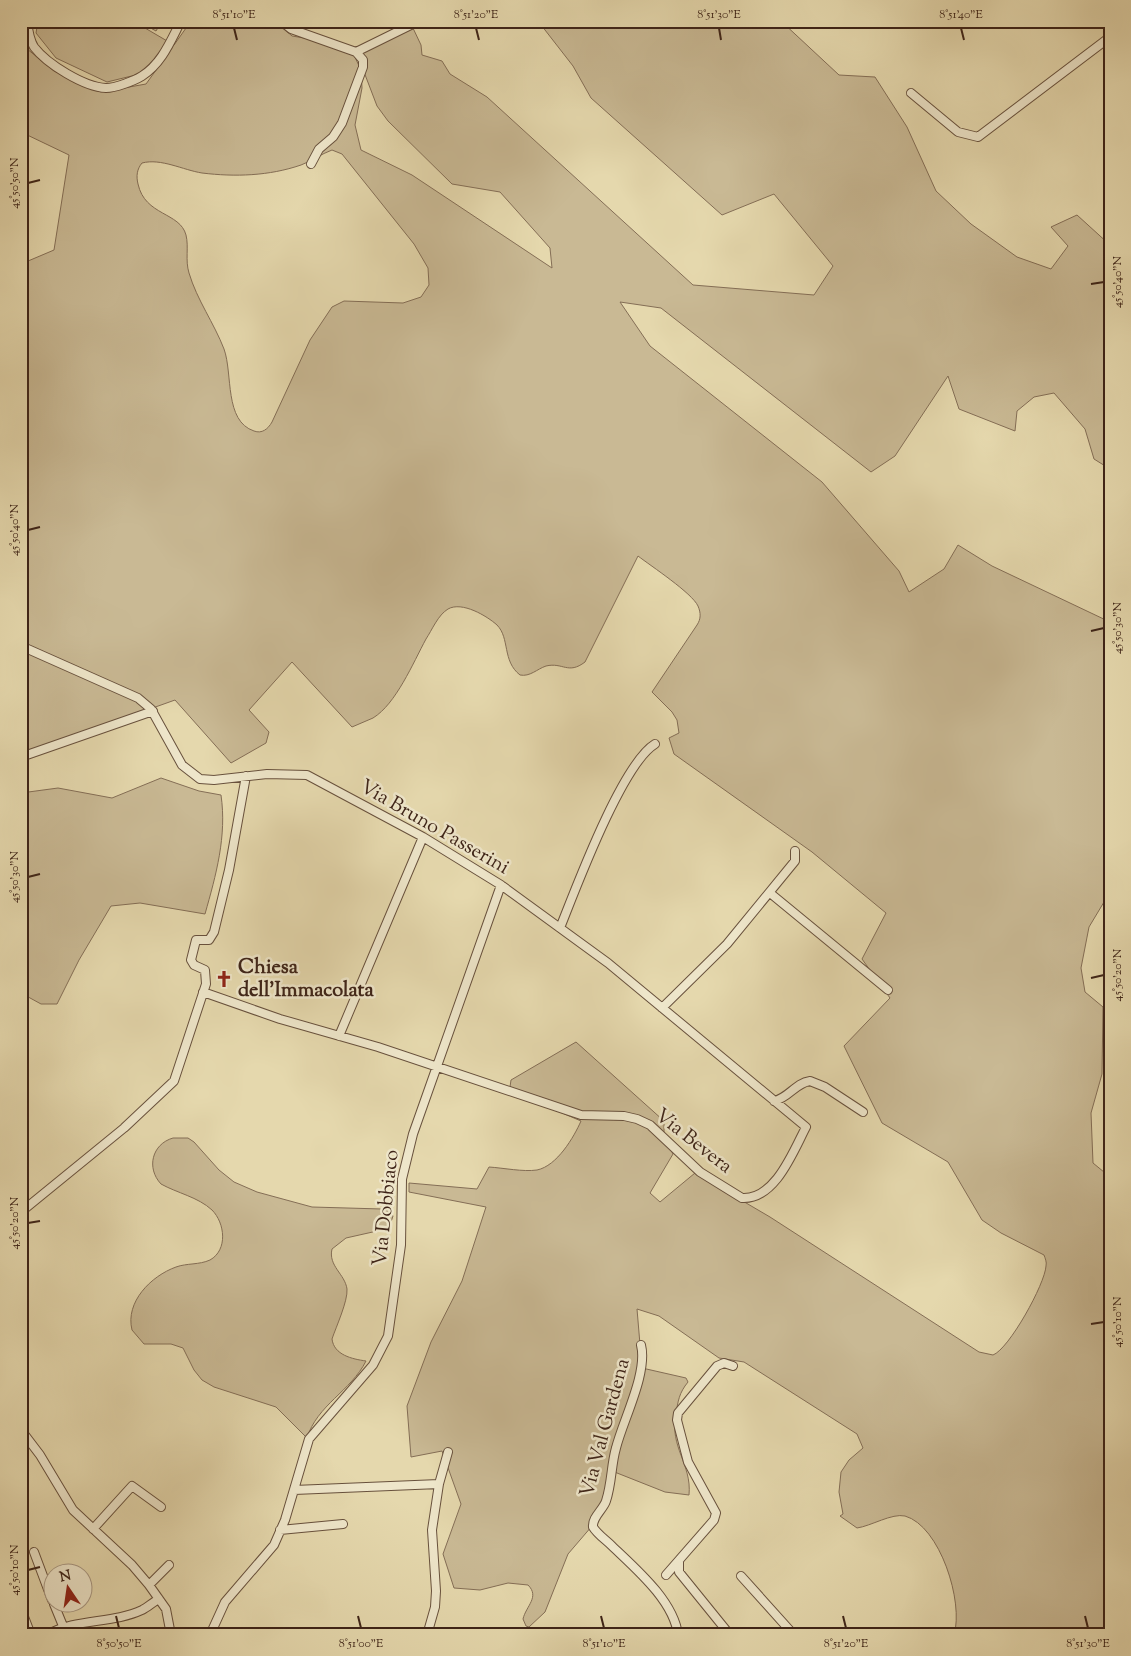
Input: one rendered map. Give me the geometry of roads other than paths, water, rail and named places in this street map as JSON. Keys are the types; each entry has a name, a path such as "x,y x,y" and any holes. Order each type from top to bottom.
{"street":[{"path":"28,21 29,36 34,46 54,66 87,83 106,88 140,77 160,62 181,21"},
{"path":"281,21 291,29 356,52 363,60 363,67 342,123 333,138 319,149 311,164"},
{"path":"356,52 419,21"},
{"path":"911,93 958,132 978,137 1110,37"},
{"name":"Via Bruno Passerini","path":"21,646 138,698 153,711 175,755 192,774 200,779 214,780 284,773 307,776 423,837 501,885 608,963 806,1127"},
{"path":"21,757 153,711"},
{"path":"560,928 587,862 614,804 640,755 655,744"},
{"path":"21,1212 124,1128 174,1081 206,984 205,970 194,965 191,960 196,940 209,940 214,932 229,870 246,776"},
{"path":"339,1036 423,837"},
{"path":"662,1008 728,944 795,861 795,851"},
{"name":"Via Dobbiaco","path":"210,1635 225,1602 274,1545 294,1490 309,1439 373,1365 388,1336 401,1245 402,1180 413,1134 501,885"},
{"path":"770,893 888,990"},
{"path":"203,992 438,1067"},
{"name":"Via Bevera","path":"438,1067 581,1115 624,1116 637,1119 650,1125 700,1172 742,1198 758,1195 770,1187 789,1160 806,1127"},
{"path":"774,1101 783,1099 799,1084 810,1081 825,1088 863,1112"},
{"name":"Via Val Gardena","path":"641,1345 643,1353 635,1393 616,1446 606,1502 593,1522 593,1528 634,1566 671,1609 677,1623 678,1635"},
{"path":"666,1575 714,1520 716,1513 688,1462 677,1420 678,1413 717,1366 724,1364 732,1366"},
{"path":"21,1430 25,1441 73,1510 132,1565 149,1585 166,1610 171,1635"},
{"path":"427,1635 435,1607 432,1530 439,1484 448,1452"},
{"path":"294,1490 439,1484"},
{"path":"93,1529 132,1486 161,1507"},
{"path":"280,1530 343,1524"},
{"path":"34,1552 42,1573"},
{"path":"680,1560 678,1572 730,1635"},
{"path":"149,1585 168,1565"},
{"path":"741,1576 794,1635"},
{"path":"47,1635 62,1626 103,1620 142,1610 159,1599"},
{"path":"21,1609 30,1635"},
{"path":"58,1614 62,1626"},
{"path":"73,1625 76,1635"}],"place":[{"name":"Chiesa dell'Immacolata","path":"224,979"}]}
